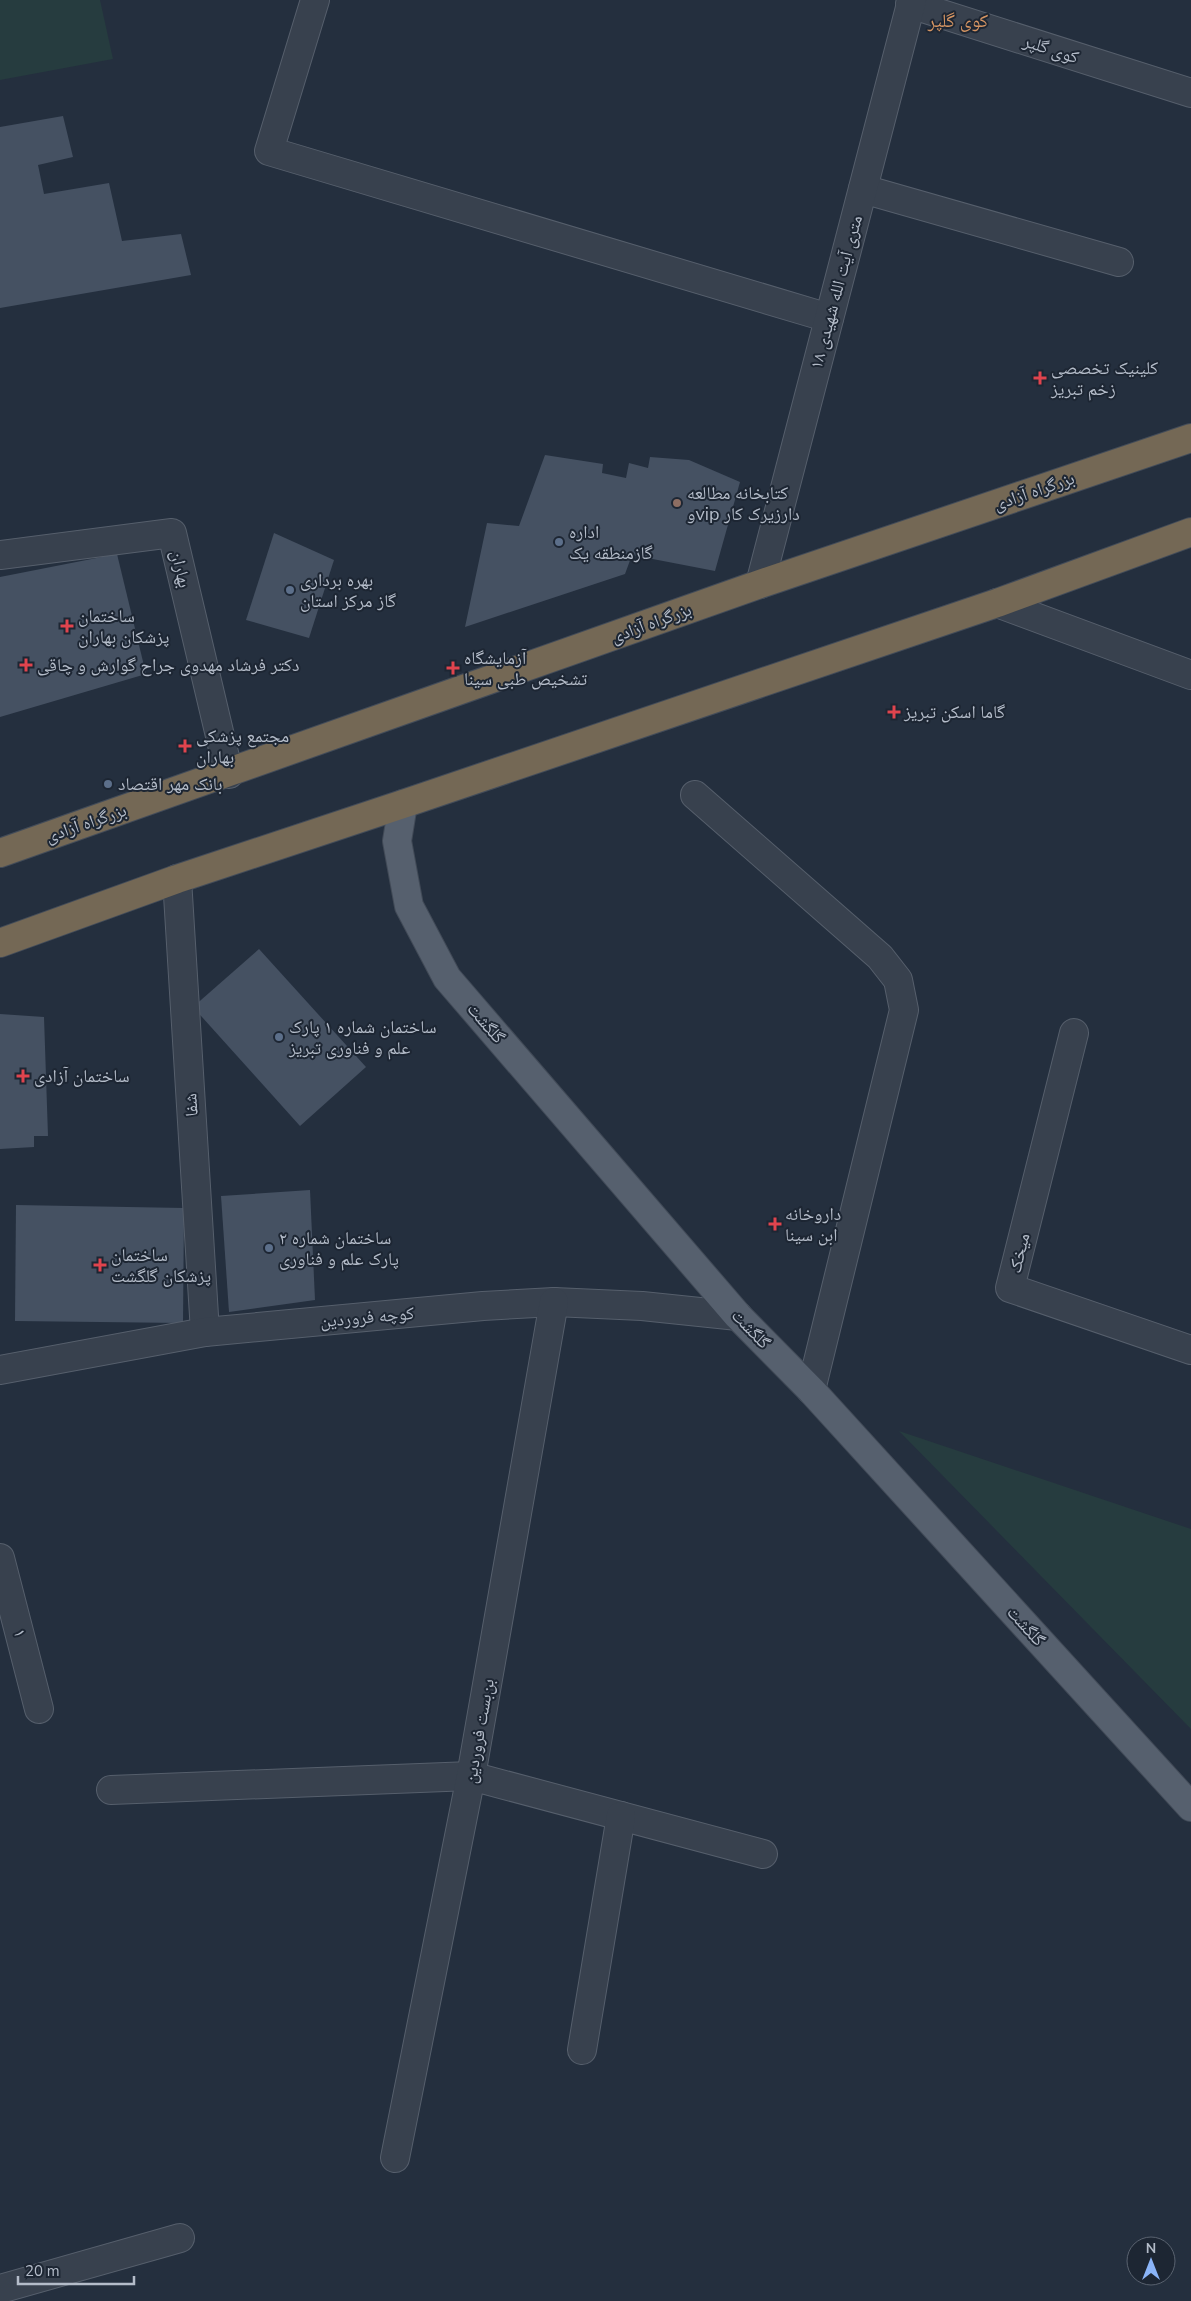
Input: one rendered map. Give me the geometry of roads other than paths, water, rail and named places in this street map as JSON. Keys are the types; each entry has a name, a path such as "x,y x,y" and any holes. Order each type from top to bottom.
{"highway":[{"name":"بزرگراه آزادی","path":"0,853 229,774 760,584 1191,438"},
{"path":"0,943 177,879 996,603 1191,532"}],"main road":[{"name":"گلگشت","path":"403,804 397,840 409,906 447,978 738,1316 811,1390 1191,1807"}],"street":[{"path":"315,0 270,151 829,318"},
{"name":"۱۸ متری آیت الله شهیدی","path":"760,584 911,2"},
{"name":"کوی گلپر","path":"911,2 1191,93"},
{"path":"862,189 1119,262"},
{"name":"بهاران","path":"0,554 172,532 229,774"},
{"path":"996,603 1191,675"},
{"path":"695,796 880,957 898,980 904,1010 811,1390"},
{"name":"شفا","path":"177,879 205,1332"},
{"name":"میخک","path":"1074,1033 1010,1288 1191,1350"},
{"name":"کوچه فروردین","path":"0,1370 205,1332 484,1306 554,1302 642,1306 738,1316"},
{"name":"بن‌بست فروردین","path":"395,2158 471,1776 554,1302"},
{"name":"۱","path":"0,1558 39,1709"},
{"path":"112,1790 471,1776 763,1854"},
{"path":"582,2050 620,1816"},
{"path":"0,2289 180,2238"}],"place":[{"name":"کلینیک تخصصی زخم تبریز","path":"1040,378"},
{"name":"کتابخانه مطالعه وvip دارزیرک کار","path":"677,503"},
{"name":"اداره گازمنطقه یک","path":"559,542"},
{"name":"بهره برداری گاز مرکز استان","path":"290,590"},
{"name":"ساختمان پزشکان بهاران","path":"67,626"},
{"name":"دکتر فرشاد مهدوی جراح گوارش و چاقی","path":"26,665"},
{"name":"آزمایشگاه تشخیص طبی سینا","path":"453,668"},
{"name":"گاما اسکن تبریز","path":"894,712"},
{"name":"مجتمع پزشکی بهاران","path":"185,746"},
{"name":"بانک مهر اقتصاد","path":"108,784"},
{"name":"ساختمان شماره ۱ پارک علم و فناوری تبریز","path":"279,1037"},
{"name":"ساختمان آزادی","path":"23,1076"},
{"name":"داروخانه ابن سینا","path":"775,1224"},
{"name":"ساختمان شماره ۲ پارک علم و فناوری","path":"269,1248"},
{"name":"ساختمان پزشکان گلگشت","path":"100,1265"}],"district":[{"name":"کوی گلپر","path":"958,20"}]}
